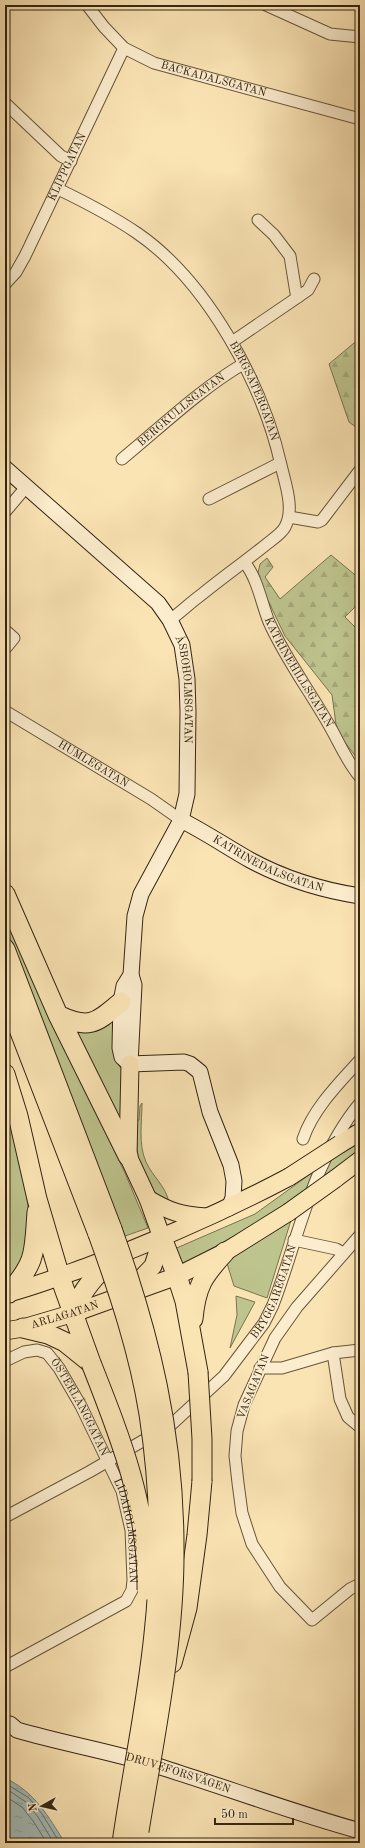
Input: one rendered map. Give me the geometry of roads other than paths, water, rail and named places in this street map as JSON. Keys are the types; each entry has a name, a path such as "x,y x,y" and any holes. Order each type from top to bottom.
{"highway":[{"path":"5,894 58,1015 128,1156"},
{"path":"5,949 105,1232 149,1412 158,1505 159,1552 150,1717 138,1837"},
{"path":"5,993 105,1232"},
{"path":"58,1015 77,1023 93,1022 107,1014 121,1002"},
{"path":"5,1074 18,1116 38,1199 60,1277 127,1458 140,1510 147,1587 150,1717"},
{"path":"7,1293 23,1278 32,1261 38,1199"},
{"path":"122,1843 150,1717 187,1608 197,1535 202,1481 198,1372 185,1301 162,1238"},
{"path":"192,1336 195,1301 198,1288 209,1270 224,1252"},
{"path":"74,1313 77,1301 90,1282 116,1256"},
{"path":"14,1329 48,1334 65,1342 92,1363"}],"main road":[{"path":"124,1295 153,1266 162,1238 148,1199 128,1156 130,1064"},
{"path":"7,1293 60,1277 116,1256 162,1238 229,1208 289,1177 360,1132"},
{"name":"ARLAGATAN","path":"14,1329 74,1313 177,1276 224,1252 289,1212 357,1164"},
{"path":"148,1199 168,1210 182,1215 209,1217"}],"street":[{"name":"BACKADALSGATAN","path":"87,5 104,27 124,48 154,63 360,119"},
{"path":"266,5 330,34 360,37"},
{"name":"KLIPPGATAN","path":"5,284 16,272 58,189 124,48"},
{"path":"5,103 61,156 71,161"},
{"name":"BERGSÄTERGATAN","path":"58,189 96,208 138,234 166,258 195,289 232,342 259,396 273,432 288,500 290,517"},
{"path":"258,220 274,234 290,256 298,297"},
{"path":"232,342 308,290 314,279"},
{"name":"BERGKULLSGATAN","path":"122,459 197,397 227,374 243,364"},
{"path":"209,500 280,463"},
{"name":"ÅSBOHOLMSGATAN","path":"5,468 158,603 170,620 182,645 187,679 187,794 181,820 141,894 135,916 131,975 134,986 130,1064"},
{"path":"170,620 200,595 245,563 285,528 290,517 318,522 322,520 360,470"},
{"path":"5,512 27,486"},
{"name":"KATRINEHILLSGATAN","path":"245,563 256,584 269,621 282,647 354,770 360,777"},
{"path":"5,630 14,638 5,649"},
{"name":"HUMLEGATAN","path":"5,711 168,810 181,820"},
{"name":"KATRINEDALSGATAN","path":"181,820 273,871 327,891 360,896"},
{"name":"ÅSBOHOLMSGATAN","path":"130,1064 122,1057 120,1048 121,1002 124,986 131,975"},
{"path":"303,1139 307,1127 336,1086 360,1060"},
{"path":"130,1064 177,1061 190,1064 200,1072 210,1112 231,1165 234,1181 233,1198 229,1208"},
{"name":"BRYGGAREGATAN","path":"5,1517 172,1424 224,1376 264,1323 273,1305 315,1179 346,1119 360,1103"},
{"name":"VASAGATAN","path":"360,1235 297,1307 275,1338 260,1368 244,1406 237,1430 235,1456 242,1513 252,1544 267,1570 280,1587 312,1620 350,1589 360,1584"},
{"path":"294,1240 336,1249 343,1253"},
{"name":"ÖSTERLÅNGGATAN","path":"5,1361 24,1352 37,1350 47,1354 59,1368 109,1460"},
{"path":"260,1368 282,1368 333,1353 360,1350"},
{"path":"333,1353 340,1399 348,1417 360,1427"},
{"path":"122,1491 123,1476 138,1444"},
{"name":"LIDAHOLMSGATAN","path":"5,1667 126,1601 132,1590 131,1530 122,1491 109,1460"},
{"name":"DRUVEFORSVÄGEN","path":"9,1729 117,1754 170,1770 275,1806 360,1831"}],"water":[{"path":"5,1778 25,1790 33,1798 46,1814 65,1843 5,1843"}]}
